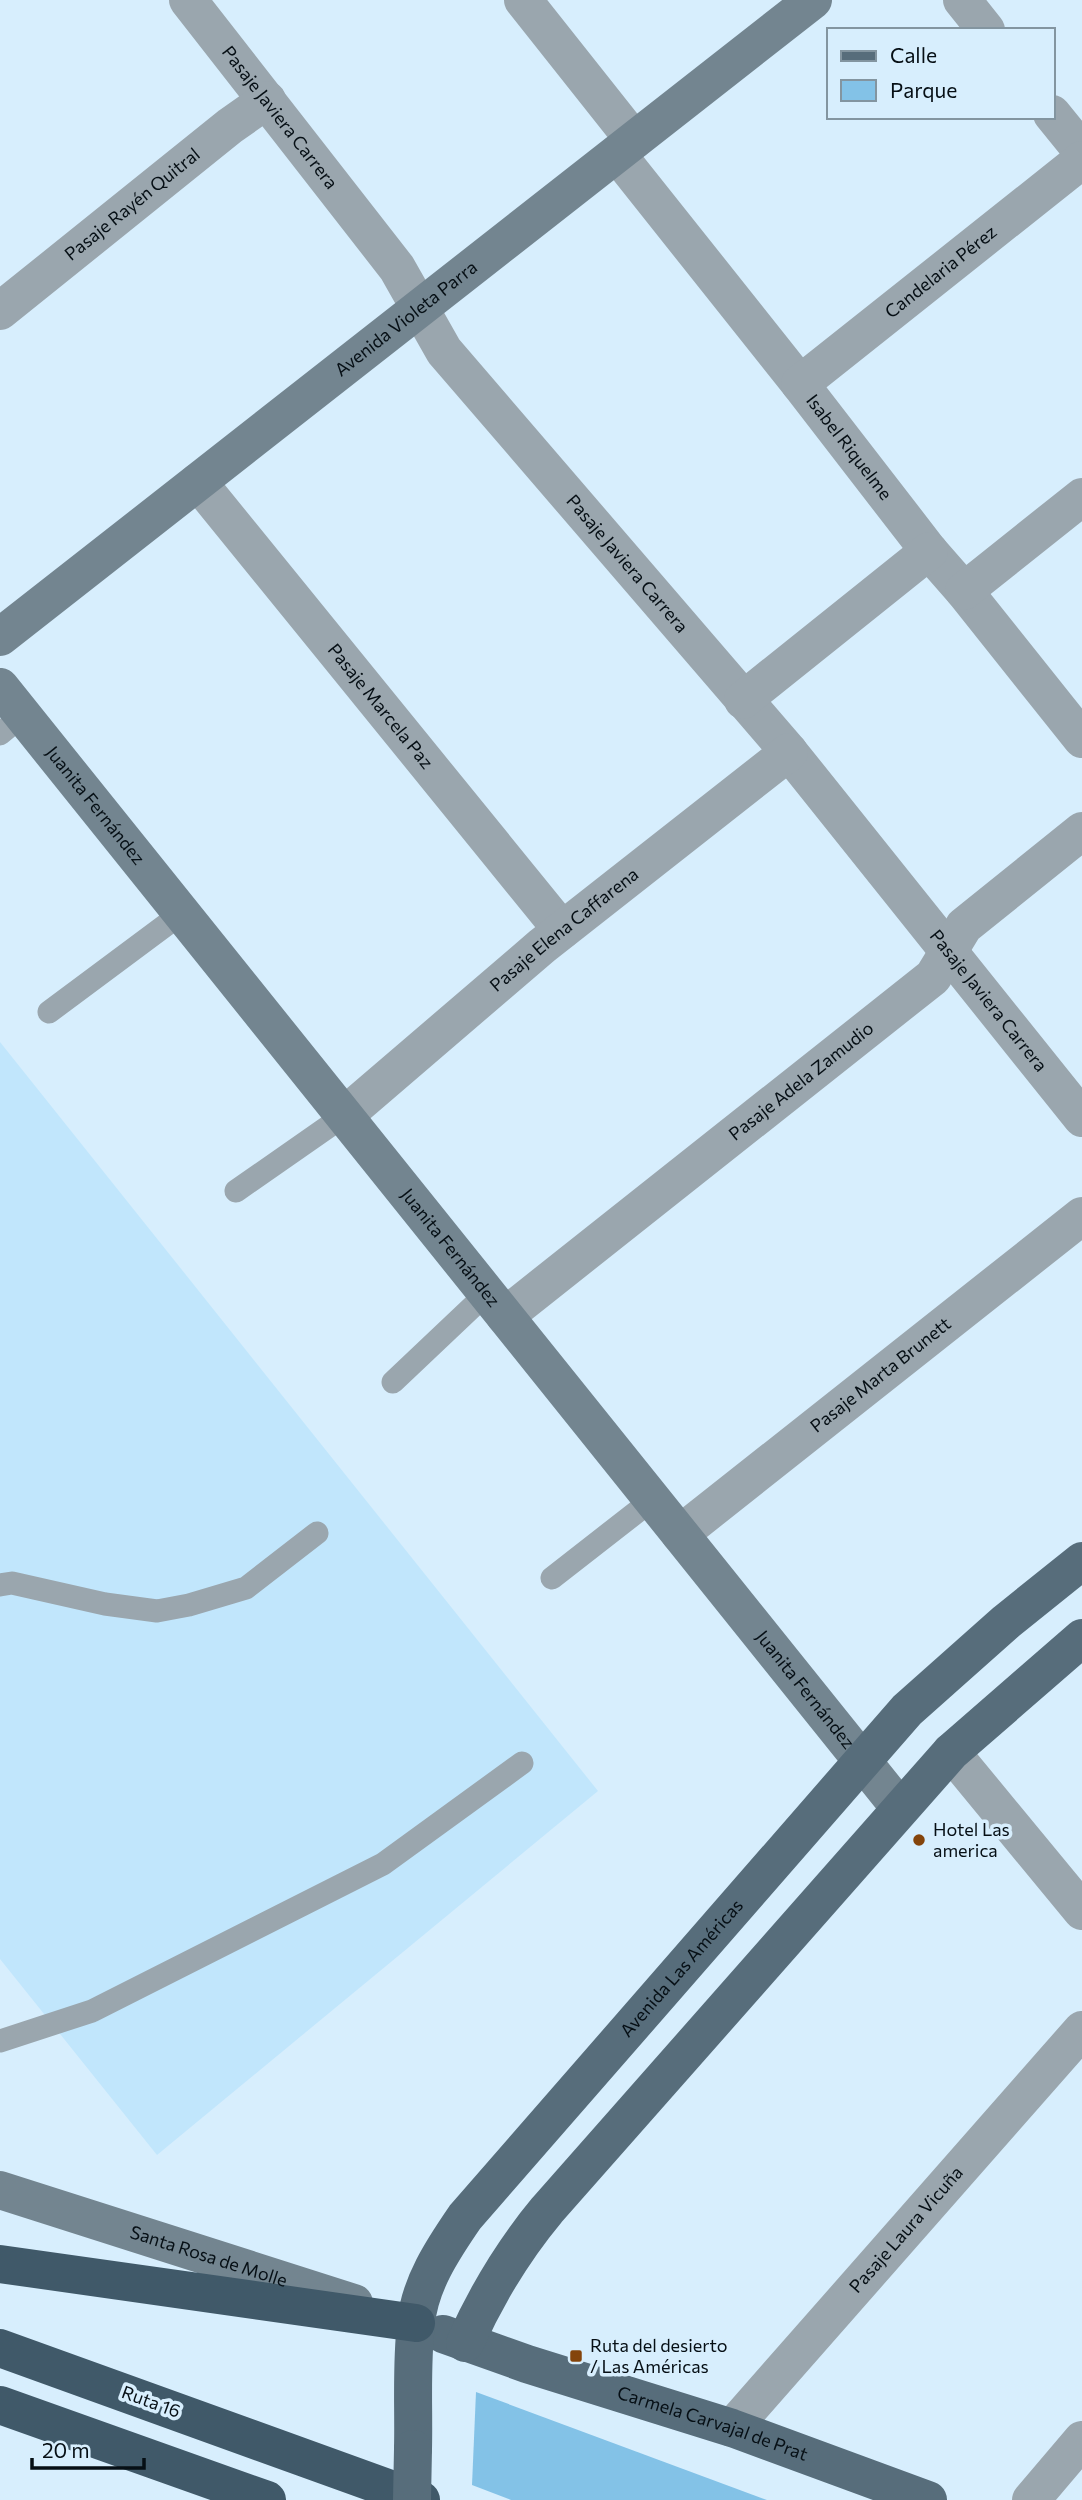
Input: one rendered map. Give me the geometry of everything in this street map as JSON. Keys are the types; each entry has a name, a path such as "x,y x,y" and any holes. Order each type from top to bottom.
{"highway":[{"path":"0,2264 416,2323"},
{"name":"Ruta 16","path":"0,2348 421,2500"},
{"path":"0,2405 267,2500"}],"main road":[{"name":"Avenida Las Américas","path":"412,2500 416,2323 429,2278 444,2246 465,2217 907,1710 1082,1561"},
{"path":"465,2343 484,2301 523,2239 900,1808 951,1752 1082,1638"},
{"name":"Carmela Carvajal de Prat","path":"416,2323 465,2343 732,2428 928,2500"}],"street":[{"name":"Pasaje Javiera Carrera","path":"188,0 397,268 444,351 789,752 1082,1118"},
{"name":"Isabel Riquelme","path":"523,0 625,147 800,384 929,551 1082,739"},
{"path":"962,0 984,28"},
{"name":"Avenida Violeta Parra","path":"0,637 808,1"},
{"name":"Pasaje Rayén Quitral","path":"0,311 230,126 267,100"},
{"path":"1054,116 1082,151"},
{"name":"Candelaria Pérez","path":"800,384 1082,160"},
{"name":"Pasaje Marcela Paz","path":"198,482 562,930"},
{"path":"964,591 1082,497"},
{"path":"743,700 929,551"},
{"name":"Juanita Fernández","path":"8,712 182,914 900,1808"},
{"name":"Pasaje Elena Caffarena","path":"345,1115 562,930 789,752"},
{"name":"Pasaje Adela Zamudio","path":"496,1305 933,977 964,926 1082,831"},
{"name":"Pasaje Marta Brunett","path":"680,1534 1082,1216"},
{"path":"951,1752 1082,1911"},
{"name":"Pasaje Laura Vicuña","path":"732,2428 1082,2030"},
{"name":"Santa Rosa de Molle","path":"0,2190 416,2323"},
{"path":"1031,2500 1082,2440"}],"lane":[{"path":"49,1012 182,914"},
{"path":"236,1191 345,1115"},
{"path":"393,1382 496,1305"},
{"path":"552,1577 652,1500"},
{"path":"0,1585 12,1583 105,1604 157,1611 189,1605 246,1588 317,1533"},
{"path":"0,2041 92,2011 383,1864 522,1763"}],"shaded area":[{"path":"0,1042 598,1791 157,2155 0,1959"}],"green space":[{"path":"476,2392 767,2500 511,2500 472,2485"}],"place":[{"name":"Hotel Las america","path":"919,1840"},
{"name":"Ruta del desierto / Las Américas","path":"576,2356"}]}
